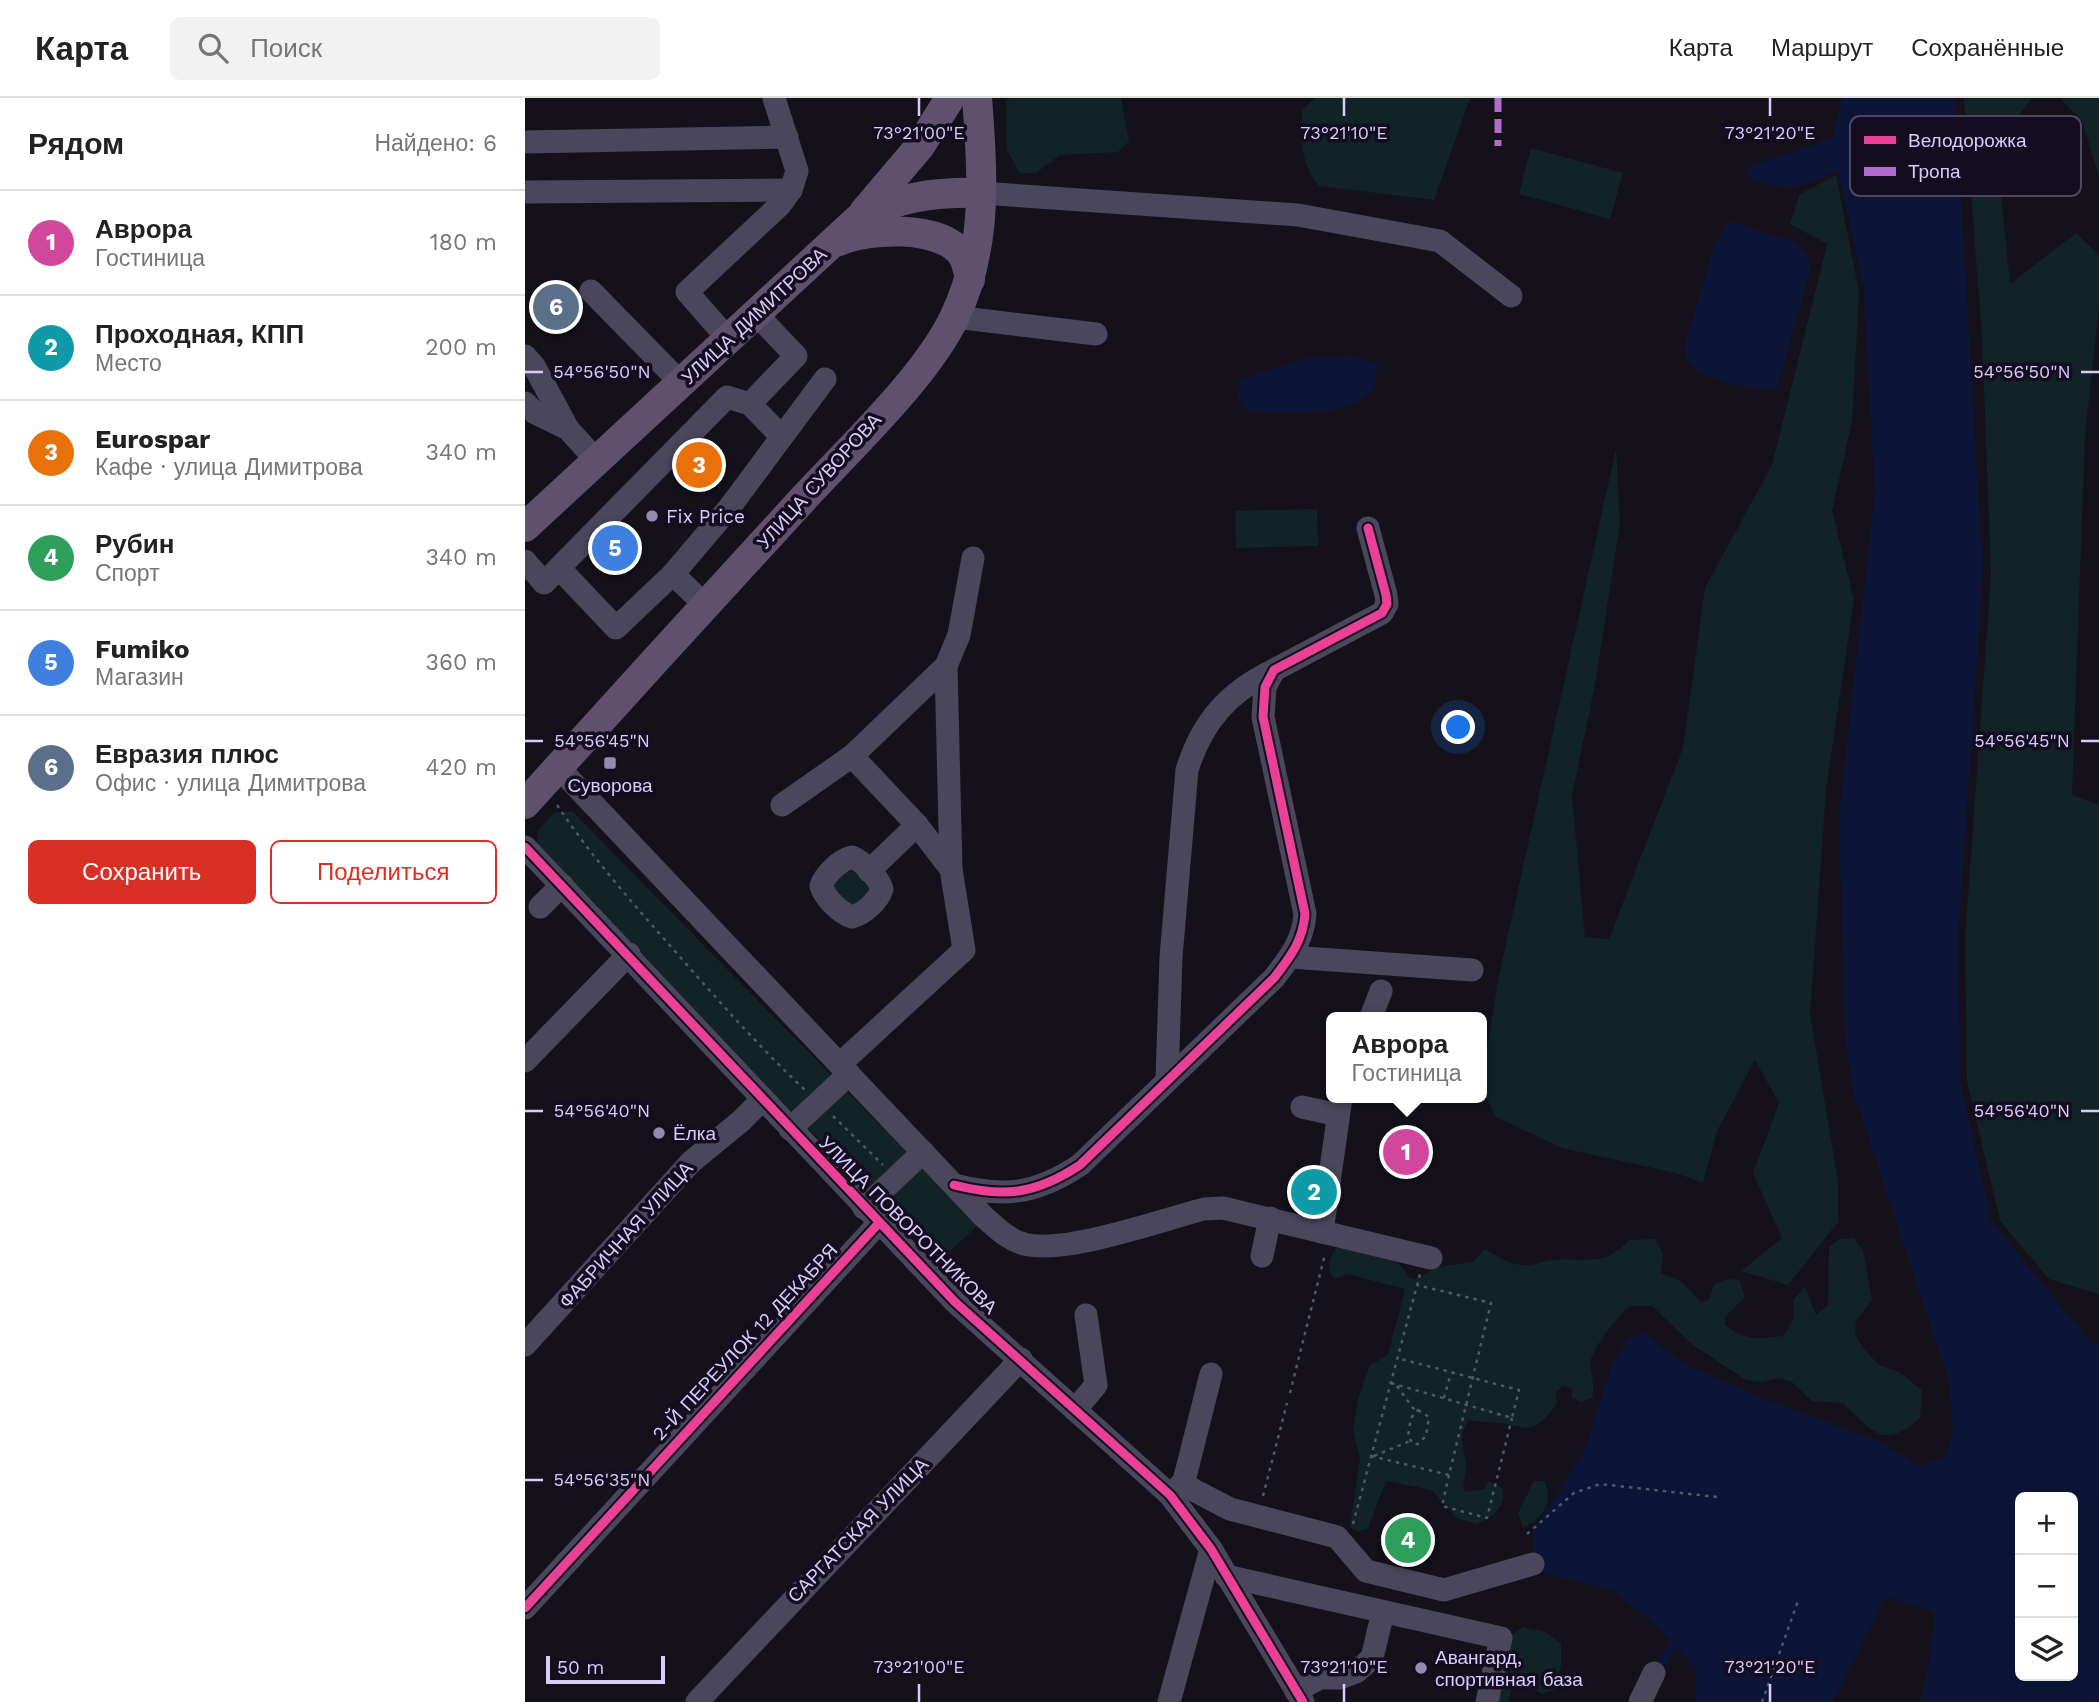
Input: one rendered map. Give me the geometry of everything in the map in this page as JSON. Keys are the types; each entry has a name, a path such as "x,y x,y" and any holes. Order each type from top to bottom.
{"main road":[{"path":"857,220 920,146 950,98"},
{"name":"УЛИЦА СУВОРОВА","path":"539,802 558,768 900,392 943,338 955,317 969,280 979,237 981,193 977,98"},
{"name":"УЛИЦА ДИМИТРОВА","path":"527,522 682,384 857,220 876,208 924,195 981,193"},
{"path":"829,246 866,231 926,236 946,242 961,252 969,280"}],"street":[{"path":"729,340 687,292 780,205 792,190 797,171 774,98"},
{"path":"525,142 787,137"},
{"path":"525,192 792,190"},
{"path":"981,193 1298,215 1440,241 1511,296"},
{"path":"591,291 682,384"},
{"path":"750,404 796,356 757,315"},
{"path":"955,317 1096,334"},
{"path":"525,356 534,366 568,429 597,461"},
{"path":"559,568 616,628 673,574 729,508 825,379"},
{"path":"525,561 544,583 727,397 750,404 781,436"},
{"path":"525,403 535,414 568,429"},
{"path":"1167,1079 1171,957 1187,770 1196,741 1211,716 1252,681 1382,613 1387,604 1386,595 1368,528"},
{"path":"782,805 852,756 946,666 959,635 973,558"},
{"path":"673,574 705,605"},
{"path":"790,1129 818,1102 844,1069 964,950 951,869 946,666"},
{"path":"954,1185 990,1194 1020,1192 1055,1182 1080,1165 1274,978 1291,957 1303,936 1305,914 1263,718 1265,687 1274,670"},
{"path":"852,756 917,825 951,869"},
{"path":"558,768 954,1185 1006,1236 1036,1247 1055,1246 1204,1209 1242,1211 1427,1258"},
{"path":"869,871 917,825"},
{"name":"УЛИЦА ПОВОРОТНИКОВА","path":"525,847 955,1302 1018,1347 1075,1410 1176,1490 1300,1697"},
{"path":"540,907 562,885"},
{"path":"525,1061 629,954"},
{"path":"1291,957 1472,970"},
{"path":"1373,1012 1381,991"},
{"name":"ФАБРИЧНАЯ УЛИЦА","path":"525,1345 691,1162 762,1100"},
{"path":"1302,1107 1339,1106 1326,1233"},
{"name":"2-Й ПЕРЕУЛОК 12 ДЕКАБРЯ","path":"525,1608 871,1216 897,1177 923,1152"},
{"path":"1262,1256 1270,1218"},
{"path":"1075,1410 1096,1385 1086,1315"},
{"name":"САРГАТСКАЯ УЛИЦА","path":"697,1702 1018,1347"},
{"path":"1211,1374 1176,1490 1230,1509 1337,1537 1347,1546 1356,1563 1366,1571 1444,1590 1533,1564"},
{"path":"1169,1702 1211,1549"},
{"path":"1226,1576 1501,1638 1487,1702"},
{"path":"1300,1697 1320,1678 1340,1678 1356,1672 1372,1658 1383,1612"},
{"path":"1640,1702 1654,1673"}],"path":[{"path":"539,802 641,912 755,1043 897,1177"},
{"path":"1290,1393 1326,1233"},
{"path":"1347,1546 1417,1285 1427,1258"},
{"path":"1397,1359 1473,1378 1519,1390 1487,1518 1442,1506 1449,1475 1467,1405 1473,1378 1492,1303 1417,1285"},
{"path":"1444,1398 1451,1373"},
{"path":"1390,1383 1512,1418"},
{"path":"1397,1385 1416,1412"},
{"path":"1258,1517 1287,1403"},
{"path":"1372,1456 1409,1441 1418,1444 1427,1431 1429,1417 1423,1410 1416,1412 1409,1423 1409,1441"},
{"path":"1372,1456 1449,1475"},
{"path":"1527,1534 1574,1493 1600,1484 1717,1497"},
{"path":"1762,1702 1798,1601"}],"shaded area":[{"path":"1121,98 1129,141 1118,152 1060,155 1036,173 1020,173 1007,150 1006,100"},
{"path":"1315,98 1470,98 1434,200 1319,186 1308,168 1302,140 1302,110"},
{"path":"1964,98 2032,98 2018,116 1965,116"},
{"path":"2060,98 2099,98 2099,176 2081,116 2077,116"},
{"path":"1531,148 1623,173 1610,219 1519,194"},
{"path":"1836,175 1859,292 1852,421 1832,511 1854,600 1826,789 1810,1013 1838,1181 1838,1222 1788,1285 1741,1271 1782,1238 1753,1173 1779,1103 1755,1060 1717,1131 1703,1183 1676,1173 1562,1148 1496,1117 1487,1099 1487,1049 1498,980 1616,449 1620,523 1596,679 1572,796 1585,937 1609,939 1683,748 1705,588 1772,465 1827,244 1790,224 1800,194"},
{"path":"1971,196 2001,196 2010,284 2076,233 2099,255 2099,309 2085,435 2072,795 2099,805 2099,1294 2049,1279 2000,1221 1967,1081 1965,939 1991,574 1982,337"},
{"path":"1317,509 1318,546 1236,548 1235,511"},
{"path":"555,812 573,812 978,1225 944,1257 839,1158 737,1056 537,846 538,830"},
{"path":"848,865 874,885 851,911 829,883"},
{"path":"1854,1238 1863,1250 1872,1300 1856,1321 1855,1334 1863,1348 1879,1365 1899,1372 1922,1390 1920,1418 1907,1428 1896,1434 1878,1433 1843,1403 1812,1401 1792,1382 1780,1378 1761,1382 1744,1379 1693,1345 1652,1306 1630,1306 1607,1331 1591,1359 1592,1398 1581,1402 1572,1398 1572,1389 1562,1386 1556,1392 1557,1404 1536,1425 1525,1428 1469,1420 1465,1426 1462,1437 1466,1464 1465,1492 1484,1489 1489,1481 1503,1489 1502,1502 1493,1515 1477,1524 1457,1518 1432,1490 1386,1481 1368,1528 1358,1532 1350,1527 1360,1459 1353,1429 1358,1399 1370,1365 1388,1355 1405,1289 1347,1274 1334,1279 1329,1263 1336,1248 1378,1254 1397,1263 1409,1278 1415,1279 1437,1267 1473,1262 1485,1249 1512,1263 1529,1265 1553,1260 1603,1258 1620,1249 1629,1240 1655,1239 1663,1254 1661,1273 1682,1282 1702,1303 1709,1299 1714,1285 1727,1279 1739,1280 1745,1297 1725,1317 1725,1325 1739,1334 1759,1338 1783,1336 1794,1319 1793,1300 1805,1287 1816,1315 1828,1305 1829,1247 1839,1239"},
{"path":"1534,1481 1544,1481 1547,1502 1536,1520 1523,1528 1518,1513"},
{"path":"1523,1627 1545,1632 1561,1643 1561,1666 1555,1689 1543,1694 1512,1680 1509,1702 1491,1702 1509,1637"}],"water":[{"path":"1842,98 1955,98 1956,116 1850,116 1850,196 1961,196 1983,573 1958,938 1960,1081 1991,1221 2090,1342 2099,1345 2099,1702 1920,1702 1931,1653 1935,1611 1886,1597 1833,1702 1695,1702 1696,1669 1677,1647 1658,1676 1651,1671 1671,1639 1612,1589 1541,1572 1533,1564 1533,1530 1584,1452 1613,1362 1629,1337 1645,1333 1681,1362 1759,1397 1879,1441 1920,1466 1946,1457 1953,1431 1949,1382 1853,1091 1845,1038 1839,816 1875,492 1863,285 1838,170 1814,181 1786,187 1750,179 1747,167 1833,138"},
{"path":"1729,221 1796,243 1808,255 1810,272 1777,387 1757,388 1719,380 1698,370 1686,358 1685,344 1715,244"},
{"path":"1353,357 1377,363 1376,377 1373,389 1363,399 1349,405 1315,412 1247,411 1238,399 1241,379 1308,358"}],"marked path":[{"path":"1498,98 1498,146"}],"cycle path":[{"path":"954,1185 989,1191 1020,1191 1049,1182 1080,1165 1274,978 1290,956 1299,941 1305,914 1263,717 1265,687 1274,670 1382,613 1387,604 1386,595 1368,528"},
{"path":"525,847 955,1302 1170,1495 1211,1549 1303,1702"},
{"path":"525,1608 878,1224"}],"place":[{"name":"Евразия плюс","path":"556,307"},
{"name":"Eurospar","path":"699,465"},
{"name":"Fix Price","path":"652,516"},
{"name":"Fumiko","path":"615,548"},
{"name":"Суворова","path":"610,763"},
{"name":"Ёлка","path":"659,1133"},
{"name":"Аврора","path":"1406,1152"},
{"name":"Проходная, КПП","path":"1314,1192"},
{"name":"Рубин","path":"1408,1540"},
{"name":"Авангард, спортивная база","path":"1421,1668"}]}
